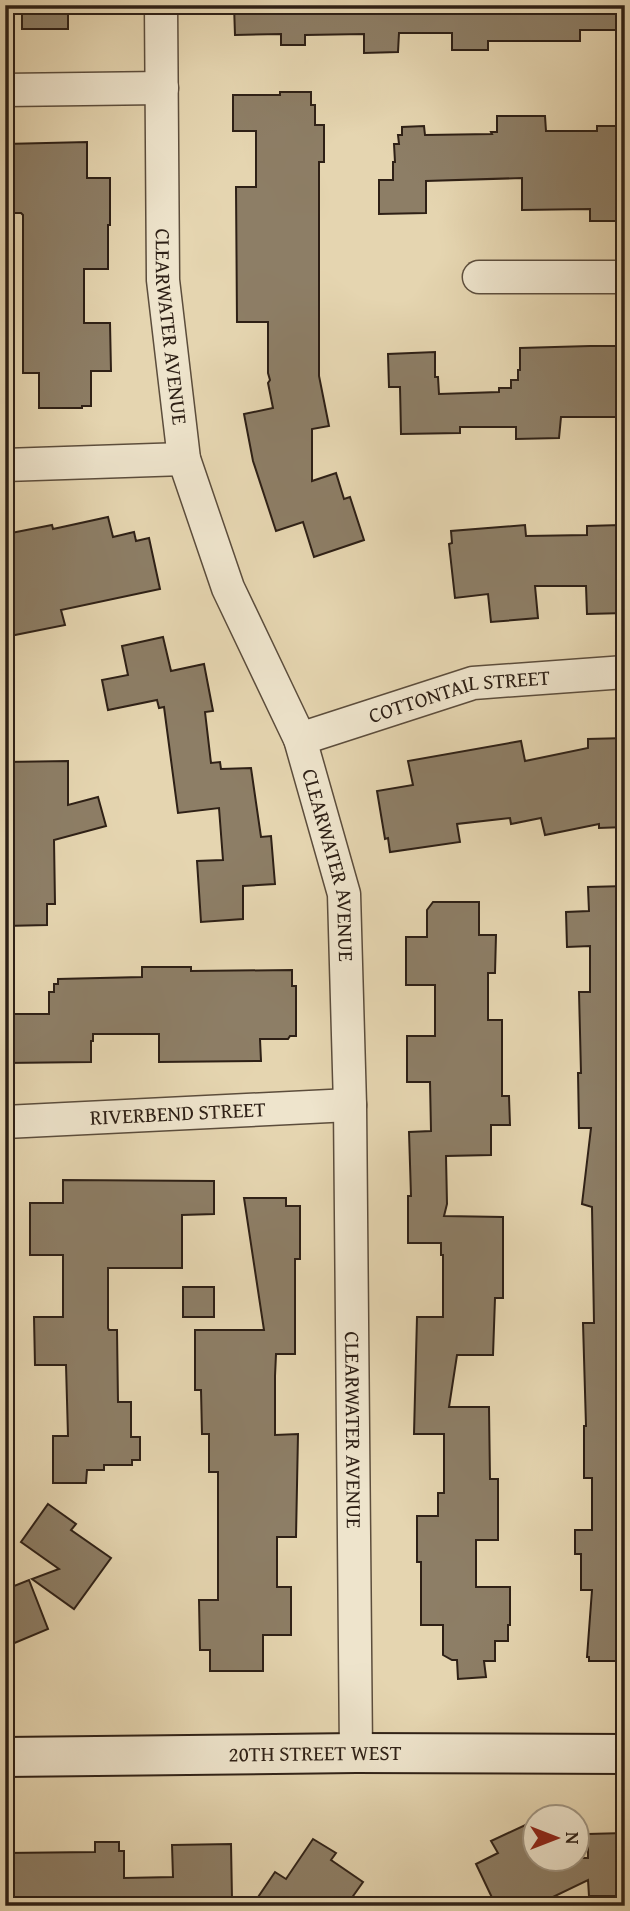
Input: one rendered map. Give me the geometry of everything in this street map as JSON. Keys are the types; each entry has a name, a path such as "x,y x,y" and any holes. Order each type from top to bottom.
{"street":[{"name":"CLEARWATER AVENUE","path":"161,5 163,280 184,459 228,588 300,738 344,894 350,1105 356,1753"},
{"path":"5,90 162,88"},
{"path":"479,277 625,277"},
{"path":"5,465 184,459"},
{"name":"COTTONTAIL STREET","path":"300,738 473,682 625,672"},
{"name":"RIVERBEND STREET","path":"5,1122 350,1105"},
{"name":"20TH STREET WEST","path":"5,1757 356,1753 625,1754"}],"building":[{"path":"22,5 68,5 68,29 22,29"},
{"path":"234,5 625,5 625,30 580,30 580,41 488,41 488,50 452,50 452,33 399,33 398,52 364,53 364,34 305,35 305,45 281,45 281,34 235,35"},
{"path":"280,92 311,92 311,105 315,105 315,125 324,125 324,162 319,162 319,376 329,426 312,429 312,481 336,473 344,499 350,497 364,540 314,557 303,522 276,531 253,461 244,414 273,408 268,383 268,322 237,322 236,187 256,187 256,131 233,131 233,95 280,95"},
{"path":"497,116 545,116 546,131 597,131 597,126 625,126 625,221 590,221 590,209 522,210 522,178 426,181 426,213 379,214 379,180 393,180 394,144 399,144 398,135 402,135 402,127 424,126 425,135 492,134 491,132 497,132"},
{"path":"87,142 87,178 110,178 110,225 108,269 84,269 84,323 110,323 111,371 91,371 91,406 39,408 39,373 23,373 23,215 5,213 5,144"},
{"path":"625,346 625,417 561,417 559,438 516,439 516,427 460,427 460,433 401,434 400,387 389,387 388,354 435,352 435,377 438,377 439,394 499,392 499,388 511,388 511,380 518,380 520,348"},
{"path":"108,517 113,537 134,532 136,541 149,538 160,589 61,610 65,625 5,637 5,567 13,566 6,534 52,525 53,529"},
{"path":"525,525 526,536 587,535 587,526 620,525 620,579 625,579 625,613 587,614 586,586 535,586 538,618 491,622 488,594 455,598 449,544 452,543 451,531"},
{"path":"163,637 171,671 204,664 213,711 205,712 211,763 220,762 221,769 251,768 261,837 271,836 275,884 243,886 243,919 201,922 197,861 223,860 219,808 178,813 164,707 159,708 157,700 108,710 102,680 128,675 122,646"},
{"path":"625,738 625,827 599,828 599,824 545,835 541,818 511,824 510,818 457,824 460,842 390,852 388,838 385,839 377,791 413,785 408,761 521,741 525,761 588,748 588,739"},
{"path":"68,761 68,805 98,797 106,826 54,840 55,904 47,904 47,925 5,926 5,762"},
{"path":"625,886 625,1661 589,1661 587,1657 592,1590 581,1590 581,1554 575,1554 575,1530 592,1530 592,1478 584,1478 586,1426 583,1323 594,1323 592,1207 582,1204 591,1128 579,1128 578,1073 581,1073 579,992 590,992 590,946 567,947 566,912 589,911 588,887"},
{"path":"433,902 479,902 479,935 496,935 495,973 488,973 488,1020 502,1020 502,1096 509,1096 510,1125 491,1125 491,1155 446,1156 447,1204 444,1216 503,1217 503,1298 495,1298 493,1355 457,1355 449,1407 489,1407 490,1479 498,1479 498,1540 476,1540 476,1587 510,1587 510,1625 508,1641 495,1641 495,1661 484,1661 486,1677 458,1679 457,1660 443,1655 443,1625 421,1625 421,1562 417,1562 417,1516 438,1516 438,1493 444,1493 444,1434 414,1434 417,1317 443,1317 443,1255 441,1243 408,1243 408,1196 411,1196 409,1132 431,1131 430,1082 407,1082 407,1036 435,1036 435,985 406,985 406,937 427,937 427,910"},
{"path":"142,967 191,967 191,971 292,970 292,986 296,986 296,1036 290,1036 288,1039 260,1039 261,1061 159,1062 159,1034 93,1034 91,1062 5,1063 5,1014 49,1014 49,992 54,992 54,984 58,984 58,979 142,977"},
{"path":"63,1180 214,1181 214,1214 182,1215 182,1268 108,1268 108,1328 117,1330 118,1402 131,1402 131,1437 140,1437 140,1460 132,1460 132,1465 104,1465 104,1470 87,1470 86,1483 53,1483 53,1436 68,1436 66,1365 35,1365 34,1317 63,1317 63,1255 30,1255 30,1203 63,1203"},
{"path":"244,1198 286,1198 286,1206 300,1206 300,1259 295,1259 295,1354 276,1354 275,1376 275,1435 298,1434 296,1537 277,1537 277,1587 291,1587 291,1635 263,1635 263,1671 210,1671 210,1650 200,1650 199,1600 218,1600 218,1472 209,1472 209,1434 202,1434 201,1390 195,1390 195,1330 264,1330"},
{"path":"183,1287 214,1287 214,1317 183,1317"},
{"path":"48,1504 76,1524 71,1530 111,1558 74,1609 32,1579 59,1569 21,1542"},
{"path":"29,1580 48,1629 5,1647 5,1593 9,1588"},
{"path":"522,1827 522,1872 592,1872 592,1834 625,1833 625,1896 589,1896 588,1880 553,1897 547,1897 535,1906 496,1906 476,1864 498,1853 491,1841"},
{"path":"313,1839 336,1853 331,1860 363,1882 346,1906 252,1906 275,1872 286,1879"},
{"path":"95,1842 119,1842 119,1851 124,1851 124,1878 173,1877 172,1845 231,1844 232,1899 206,1899 206,1906 5,1906 5,1853 95,1852"}]}
